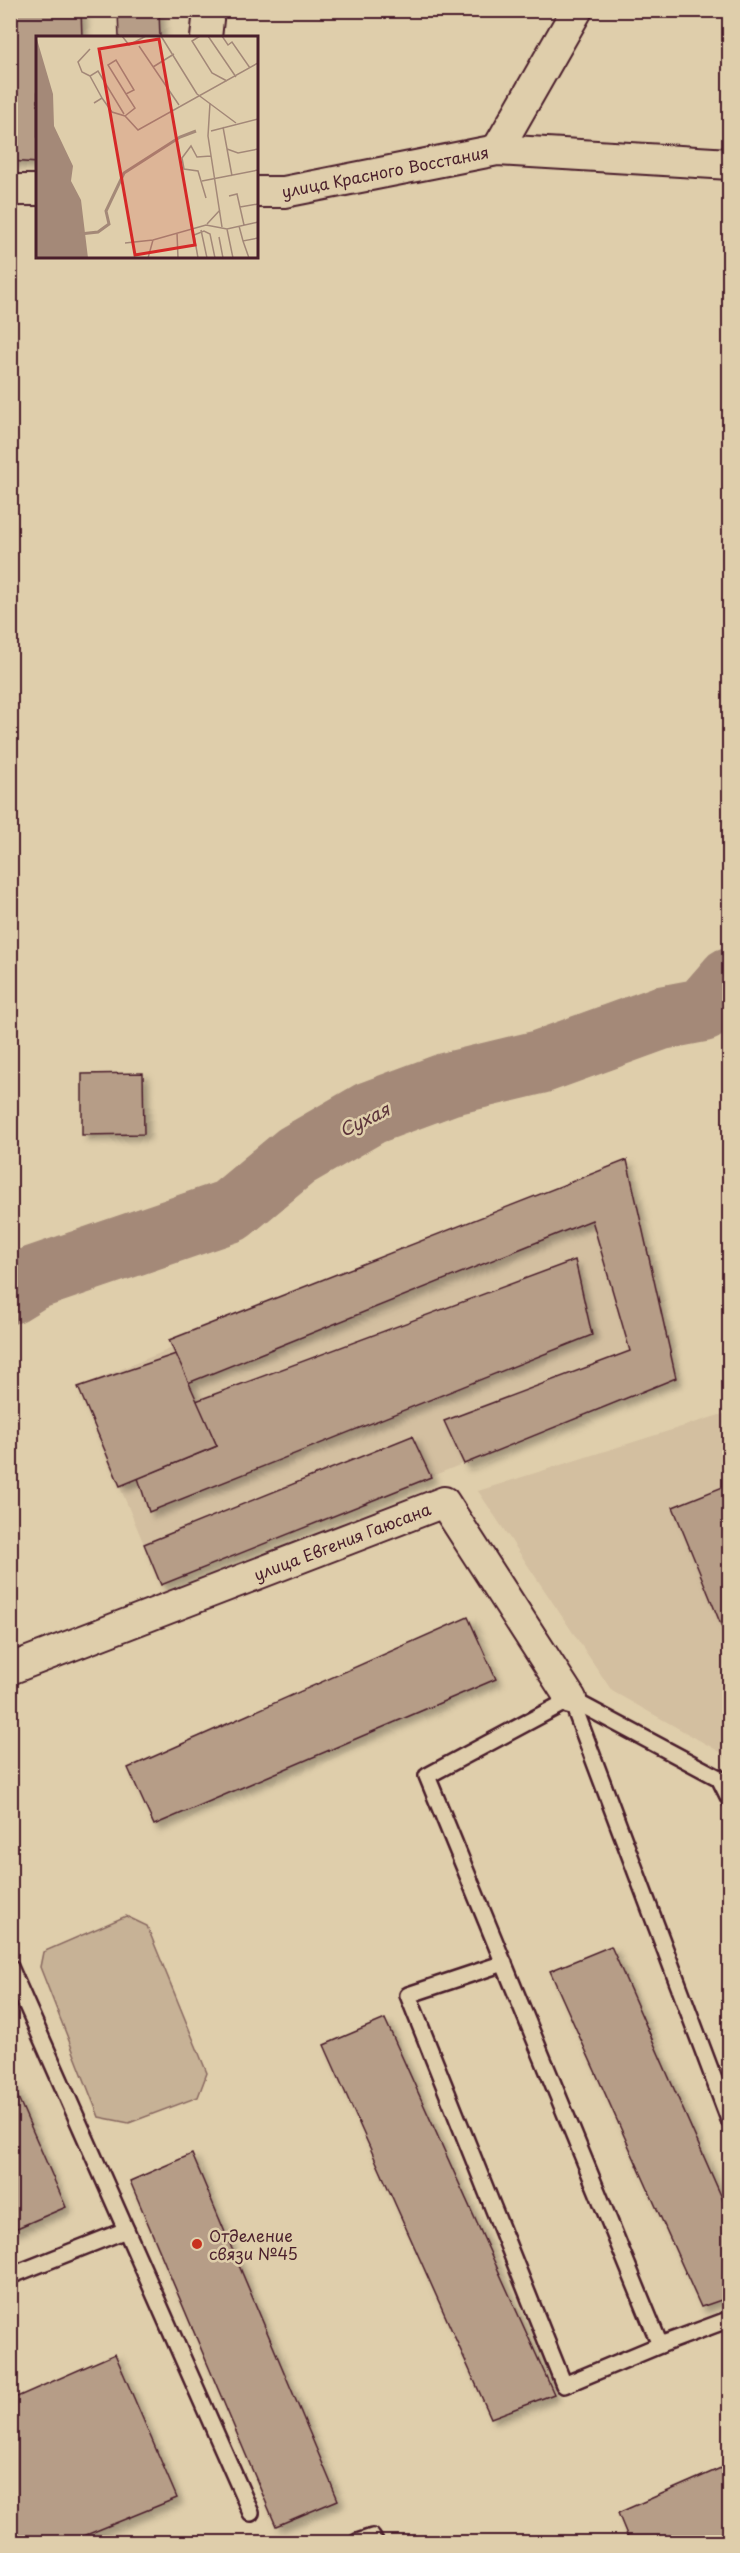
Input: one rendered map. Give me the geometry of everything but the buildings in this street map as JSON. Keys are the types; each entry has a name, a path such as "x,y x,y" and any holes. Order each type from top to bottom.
{"street":[{"path":"206,36 209,10"},
{"path":"497,150 577,10"},
{"name":"улица Красного Восстания","path":"258,192 284,192 497,150 729,164"},
{"path":"10,190 36,190"},
{"name":"улица Евгения Гаюсана","path":"10,1669 444,1502 571,1699"}],"lane":[{"name":"улица Евгения Гаюсана","path":"571,1699 719,1778 729,1800"},
{"path":"660,2345 427,1776 571,1699 729,2122"},
{"path":"504,1963 408,1995 564,2385 729,2319"},
{"path":"10,1967 251,2513"},
{"path":"10,2276 126,2230"},
{"path":"357,2542 372,2537 375,2542"}],"shaded area":[{"path":"627,1160 676,1378 161,1585 78,1387"},
{"path":"729,1412 729,1768 722,1753 612,1691 478,1491"},
{"path":"126,1916 147,1926 207,2073 198,2097 129,2123 99,2117 40,1967 43,1952"}],"waterway":[{"name":"Сухая","path":"10,1292 31,1279 230,1211 296,1156 370,1113 448,1084 540,1062 661,1018 703,1010 730,979"}],"place":[{"name":"Отделение связи №45","path":"197,2244"}]}
